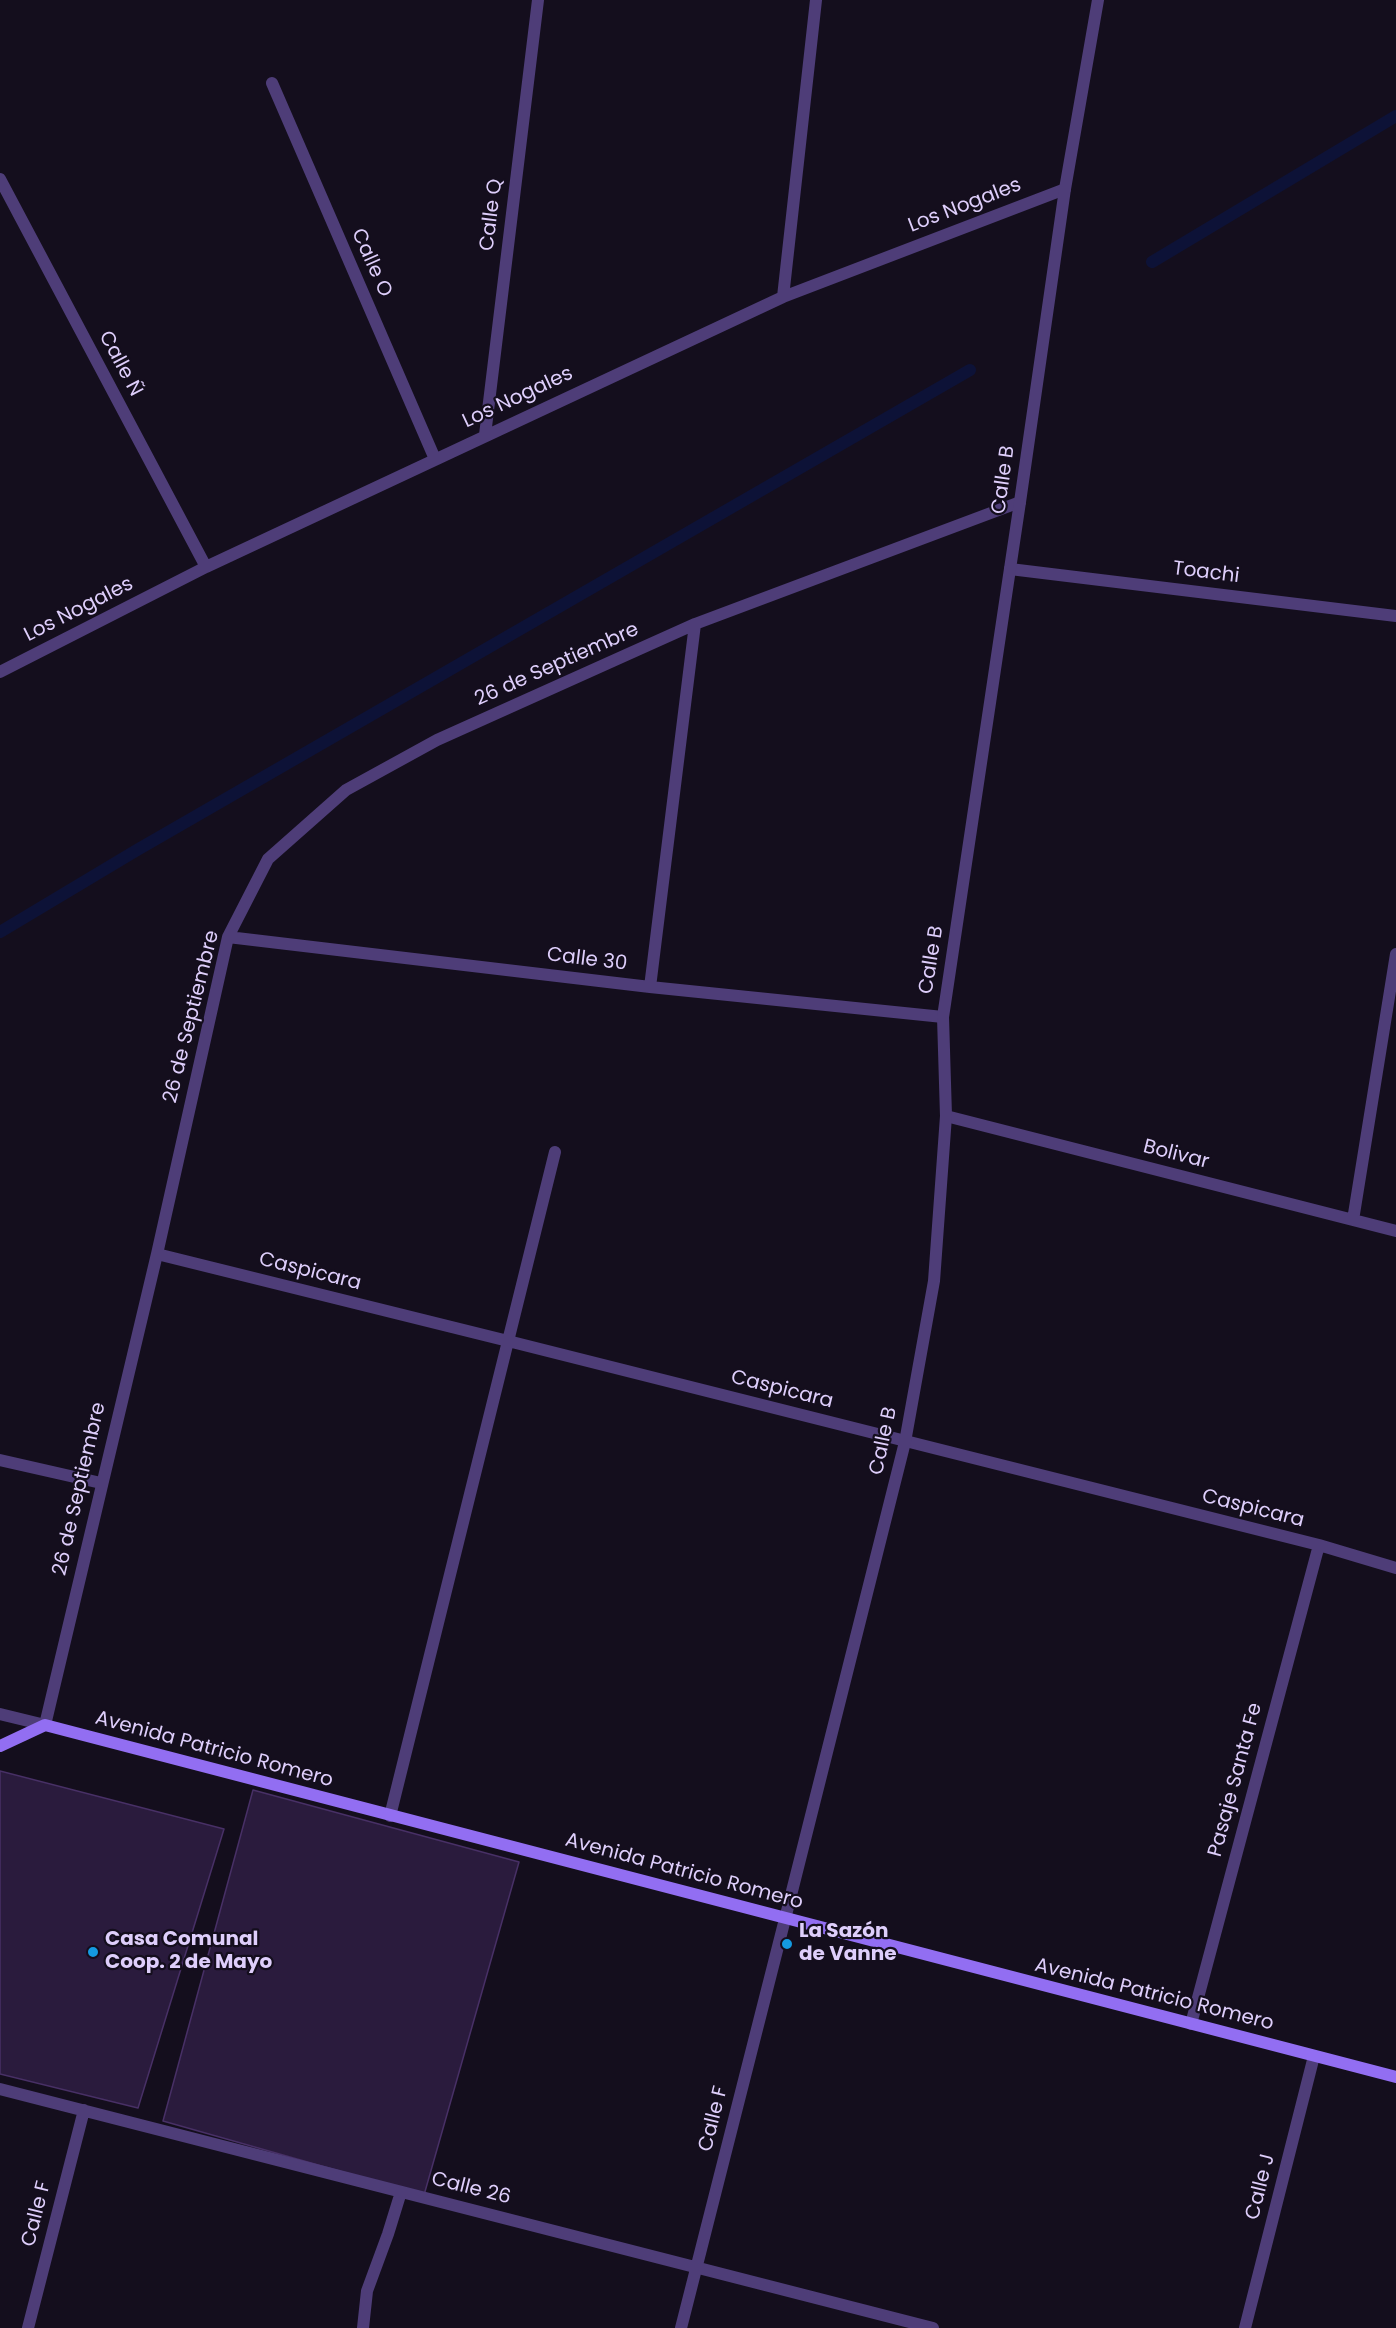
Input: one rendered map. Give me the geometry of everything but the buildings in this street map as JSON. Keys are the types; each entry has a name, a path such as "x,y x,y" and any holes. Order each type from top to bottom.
{"main road":[{"name":"Avenida Patricio Romero","path":"45,1725 1396,2077"},
{"path":"0,1746 45,1725"}],"street":[{"name":"Calle Q","path":"485,435 538,0"},
{"path":"783,297 816,0"},
{"name":"Calle B","path":"785,1919 905,1442 934,1281 946,1116 943,1017 1065,189 1098,0"},
{"name":"Calle O","path":"272,83 435,459"},
{"name":"Calle Ñ","path":"0,179 206,567"},
{"name":"Los Nogales","path":"0,672 206,567 783,297 1065,189"},
{"name":"26 de Septiembre","path":"45,1725 157,1254 228,937 268,859 346,789 437,740 695,624 1020,502"},
{"name":"Toachi","path":"1010,569 1396,616"},
{"path":"650,987 695,624"},
{"name":"Calle 30","path":"228,937 650,987 943,1017"},
{"path":"1353,1220 1396,954"},
{"name":"Bolivar","path":"946,1116 1396,1231"},
{"path":"390,1816 555,1152"},
{"name":"Caspicara","path":"157,1254 1319,1545 1396,1568"},
{"path":"0,1460 101,1483"},
{"name":"Pasaje Santa Fe","path":"1191,2024 1319,1545"},
{"path":"0,1713 45,1725"},
{"name":"Calle F","path":"681,2328 785,1919"},
{"name":"Calle J","path":"1245,2328 1314,2056"},
{"name":"Calle 26","path":"0,2089 933,2328"},
{"name":"Calle F","path":"28,2328 84,2110"},
{"path":"363,2328 367,2291 401,2192"}],"waterway":[{"path":"1152,262 1396,116"},
{"path":"0,932 137,850 970,370"}],"place":[{"name":"La Sazón de Vanne","path":"787,1944"},
{"name":"Casa Comunal Coop. 2 de Mayo","path":"93,1952"}]}
